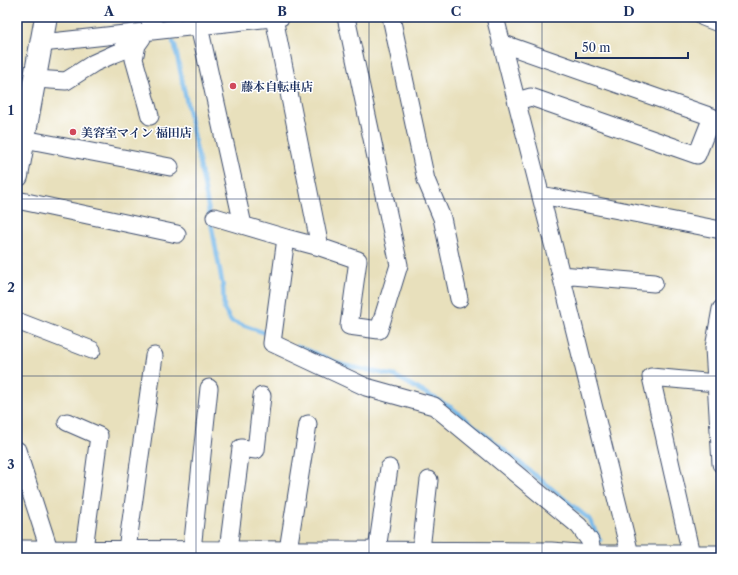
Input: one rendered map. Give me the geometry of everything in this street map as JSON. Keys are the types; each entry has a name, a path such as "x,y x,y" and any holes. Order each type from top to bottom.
{"main road":[{"path":"17,176 46,17"}],"street":[{"path":"42,43 151,26 200,21 277,17 320,247"},
{"path":"216,217 320,247 358,260 349,326 379,330 399,265 346,17"},
{"path":"391,17 426,180 442,218 459,299"},
{"path":"495,17 562,275 619,555"},
{"path":"703,17 721,24"},
{"path":"200,21 243,225"},
{"path":"35,79 66,81 94,63 136,45 151,26"},
{"path":"501,43 712,117 698,155 531,97 517,102"},
{"path":"136,45 134,59 150,116"},
{"path":"24,139 170,167"},
{"path":"541,194 719,225"},
{"path":"17,200 177,234"},
{"path":"286,238 272,343 366,387 434,406 579,526 590,541 593,556"},
{"path":"562,275 654,284"},
{"path":"721,309 714,348 721,464"},
{"path":"17,321 92,350"},
{"path":"127,549 154,356"},
{"path":"691,554 651,377 716,382"},
{"path":"192,550 209,388"},
{"path":"234,552 241,448 256,450 262,396"},
{"path":"67,422 99,436 84,549"},
{"path":"278,553 308,424"},
{"path":"17,450 49,549"},
{"path":"377,550 389,468"},
{"path":"420,554 429,480"},
{"path":"17,548 192,550 331,554 377,550 420,554 551,551 593,556 721,554"}],"waterway":[{"path":"173,42 203,180 223,287 224,309 231,321 271,335"},
{"path":"298,346 343,365 395,376 452,408 589,519 600,540"}],"place":[{"name":"藤本自転車店","path":"233,86"},
{"name":"美容室マイン 福田店","path":"73,132"}]}
